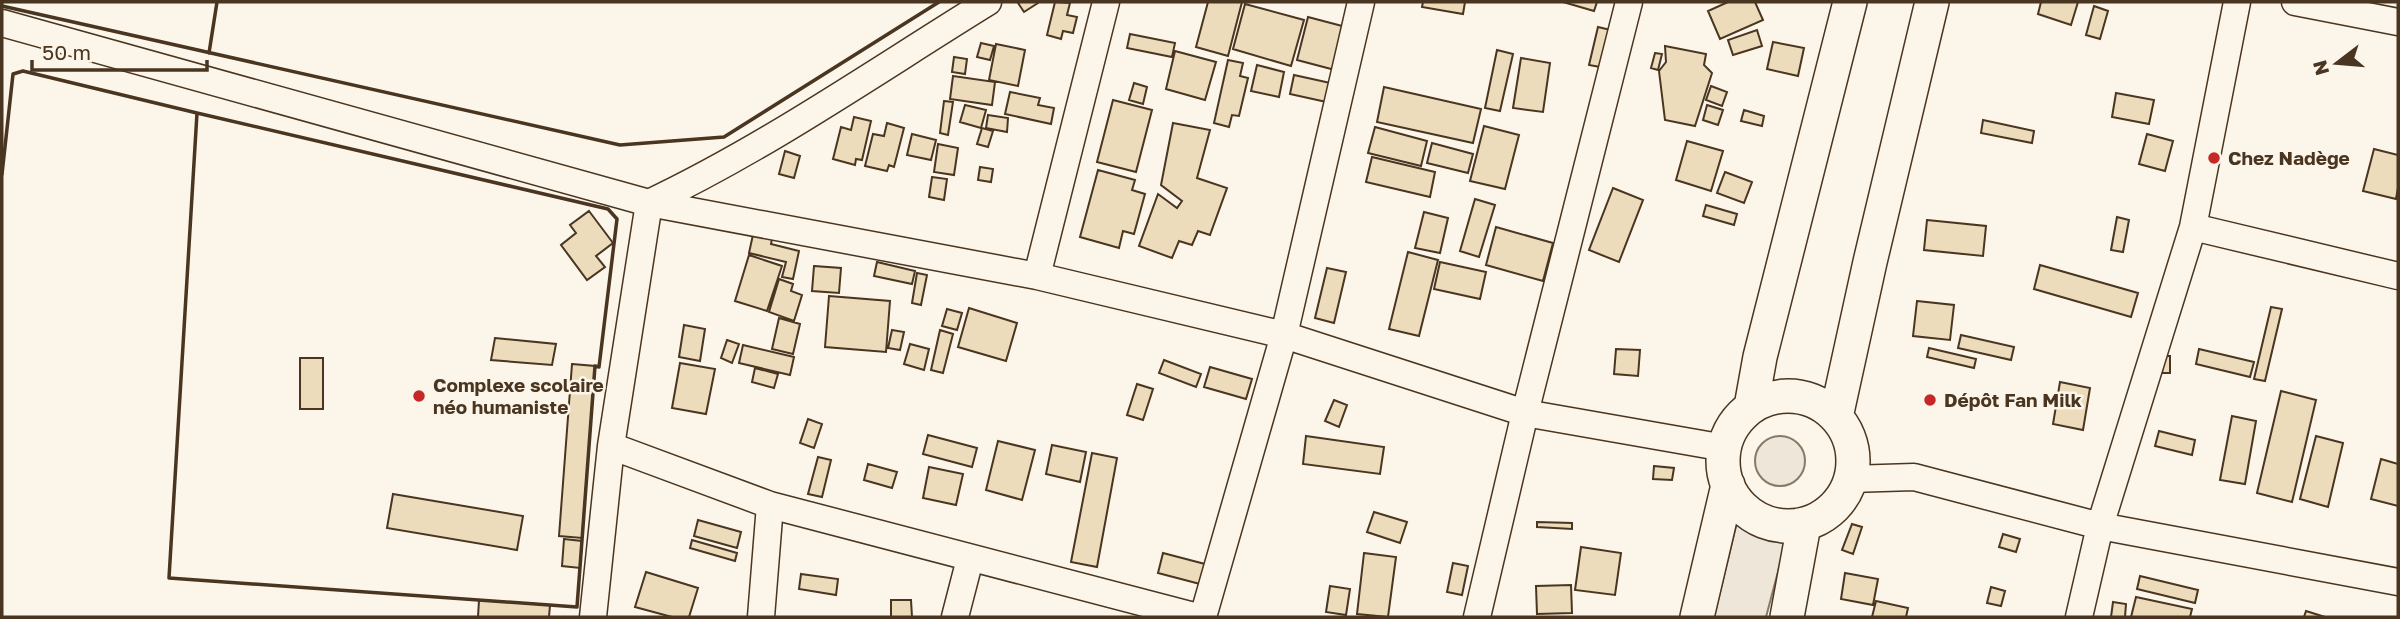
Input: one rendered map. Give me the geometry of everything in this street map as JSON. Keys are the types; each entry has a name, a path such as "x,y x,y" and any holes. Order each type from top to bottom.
{"main road":[{"path":"1751,407 1760,357 1850,2"},
{"path":"1836,417 1870,262 1933,2"},
{"path":"1776,397 1802,397 1826,408 1836,417 1844,428 1852,453 1850,480 1833,507 1820,519 1804,525 1774,524 1760,519 1736,499 1728,485 1724,467 1725,448 1734,425 1751,407 1776,397"},
{"path":"1697,617 1728,485"},
{"path":"1787,617 1804,525"}],"street":[{"path":"649,203 690,184 751,149 988,2"},
{"path":"1037,275 1106,2"},
{"path":"611,446 770,505 1200,617 1284,335 1362,2"},
{"path":"1478,617 1525,413 1629,2"},
{"path":"2079,617 2100,526 2193,228 2237,2"},
{"path":"2295,2 2398,20"},
{"path":"2,23 649,203 1037,275 1284,335 1525,413 1725,448"},
{"path":"593,617 611,446 649,203"},
{"path":"2193,228 2398,276"},
{"path":"1850,480 1914,477 2100,526 2398,582"},
{"path":"761,617 770,505"},
{"path":"955,617 970,559"}],"shaded area":[{"path":"1780,436 1798,443 1805,461 1798,479 1780,486 1762,479 1755,461 1762,443"},
{"path":"1738,518 1749,529 1762,535 1775,535 1789,530 1766,617 1714,617"}],"building":[{"path":"1055,2 1070,3 1067,15 1077,17 1073,33 1063,31 1061,39 1047,35"},
{"path":"1208,2 1242,2 1228,56 1196,47"},
{"path":"1423,2 1465,2 1463,14 1422,7"},
{"path":"1563,2 1597,2 1594,11"},
{"path":"1728,2 1755,2 1763,20 1720,39 1708,11"},
{"path":"2041,2 2078,2 2071,25 2038,14"},
{"path":"1018,3 1038,3 1024,12"},
{"path":"1245,4 1304,20 1291,66 1233,49"},
{"path":"2094,6 2108,11 2100,39 2086,35"},
{"path":"1308,17 1346,27 1335,70 1297,60"},
{"path":"1598,27 1615,31 1606,68 1589,65"},
{"path":"1757,30 1762,46 1733,55 1728,40"},
{"path":"1130,34 1175,43 1172,57 1127,48"},
{"path":"1773,42 1804,48 1798,76 1767,69"},
{"path":"981,43 994,46 990,60 977,57"},
{"path":"996,44 1025,50 1018,86 989,80"},
{"path":"1665,46 1706,54 1704,65 1712,73 1695,126 1665,120 1659,71 1666,62"},
{"path":"1497,50 1513,54 1500,111 1485,108"},
{"path":"1175,51 1216,62 1205,100 1166,89"},
{"path":"1655,53 1662,54 1658,70 1651,68"},
{"path":"954,57 967,59 965,74 952,72"},
{"path":"1521,58 1550,63 1543,112 1513,108"},
{"path":"1228,60 1243,63 1240,76 1248,78 1239,116 1232,115 1229,127 1214,123"},
{"path":"1257,65 1284,72 1279,97 1251,91"},
{"path":"1294,75 1335,84 1331,103 1290,94"},
{"path":"953,76 995,82 992,105 950,99"},
{"path":"1134,83 1147,87 1143,104 1129,100"},
{"path":"1711,86 1727,92 1722,106 1706,100"},
{"path":"1384,87 1481,109 1473,143 1377,122"},
{"path":"1010,92 1040,98 1038,105 1054,108 1051,124 1005,114"},
{"path":"2116,93 2154,100 2149,124 2112,117"},
{"path":"1113,100 1152,110 1136,172 1097,162"},
{"path":"944,101 953,102 948,135 940,133"},
{"path":"965,105 986,110 981,128 960,122"},
{"path":"1707,105 1723,110 1718,125 1703,120"},
{"path":"1744,110 1764,116 1762,126 1741,121"},
{"path":"988,115 1008,118 1007,132 986,128"},
{"path":"854,117 871,121 862,160 856,159 855,165 833,159 841,127 851,130"},
{"path":"1983,120 2034,131 2032,143 1981,133"},
{"path":"887,123 904,128 894,167 889,165 887,171 865,166 873,134 884,136"},
{"path":"1173,123 1210,130 1197,178 1227,188 1210,235 1198,231 1192,245 1179,241 1172,258 1139,246 1158,194 1177,208 1182,201 1161,185"},
{"path":"1484,126 1519,135 1505,189 1470,181"},
{"path":"1375,127 1427,141 1421,166 1368,153"},
{"path":"982,128 993,131 988,147 977,144"},
{"path":"912,134 936,140 931,160 907,155"},
{"path":"2147,134 2173,141 2165,171 2139,164"},
{"path":"1687,141 1723,151 1711,191 1676,180"},
{"path":"1432,143 1473,154 1468,173 1427,163"},
{"path":"938,144 958,148 954,175 934,172"},
{"path":"2374,149 2398,155 2396,199 2363,191"},
{"path":"785,151 800,156 794,178 779,174"},
{"path":"1372,157 1435,172 1430,197 1366,182"},
{"path":"980,167 993,169 991,182 978,180"},
{"path":"1098,170 1135,180 1132,190 1145,194 1134,234 1123,231 1119,248 1080,237"},
{"path":"1725,172 1752,182 1744,203 1717,193"},
{"path":"932,177 947,179 944,200 929,197"},
{"path":"1613,188 1643,200 1619,262 1589,250"},
{"path":"1475,199 1495,205 1479,257 1460,251"},
{"path":"1706,205 1737,214 1734,225 1703,216"},
{"path":"589,211 613,243 596,256 605,267 587,280 561,245 576,233 570,225"},
{"path":"1424,212 1448,218 1440,253 1415,248"},
{"path":"2117,217 2129,220 2123,252 2111,250"},
{"path":"1927,220 1986,226 1983,256 1924,250"},
{"path":"1496,227 1553,243 1543,281 1486,265"},
{"path":"754,230 773,234 771,244 799,251 793,279 782,277 786,262 749,253"},
{"path":"1408,252 1438,260 1419,336 1389,329"},
{"path":"749,255 782,266 767,311 735,301"},
{"path":"877,262 915,271 912,284 874,276"},
{"path":"1440,262 1486,272 1480,299 1434,289"},
{"path":"2040,265 2138,293 2131,317 2034,289"},
{"path":"814,266 841,268 839,293 812,291"},
{"path":"1327,268 1346,272 1334,323 1315,318"},
{"path":"917,273 927,275 921,305 912,303"},
{"path":"779,279 793,284 791,291 802,295 794,321 769,312"},
{"path":"829,296 890,301 886,352 825,347"},
{"path":"1917,301 1954,305 1950,340 1913,336"},
{"path":"2271,307 2282,309 2265,381 2254,379"},
{"path":"969,308 1017,323 1006,361 958,347"},
{"path":"947,309 962,313 957,330 942,326"},
{"path":"779,318 800,324 793,354 772,349"},
{"path":"684,325 705,329 700,361 679,357"},
{"path":"892,330 904,332 900,350 888,348"},
{"path":"940,330 953,334 943,373 931,370"},
{"path":"1961,335 2014,347 2011,360 1958,348"},
{"path":"495,338 556,344 552,365 491,360"},
{"path":"727,340 739,344 732,363 721,358"},
{"path":"910,344 929,349 924,370 904,364"},
{"path":"743,345 794,357 790,375 739,363"},
{"path":"1929,348 1976,359 1974,368 1927,357"},
{"path":"1616,349 1640,350 1638,376 1614,374"},
{"path":"2199,349 2254,362 2250,377 2196,364"},
{"path":"2163,356 2170,356 2170,373 2162,373"},
{"path":"300,358 323,358 323,409 300,409"},
{"path":"1164,360 1201,374 1196,387 1159,373"},
{"path":"680,363 715,369 706,414 672,408"},
{"path":"572,364 595,366 582,538 559,536"},
{"path":"1210,367 1252,379 1246,399 1204,387"},
{"path":"755,368 778,374 774,388 752,382"},
{"path":"2060,382 2090,388 2083,430 2053,424"},
{"path":"1137,384 1153,389 1143,420 1127,415"},
{"path":"2281,391 2316,400 2292,502 2257,493"},
{"path":"1334,400 1347,405 1339,427 1325,421"},
{"path":"2232,416 2256,421 2245,484 2220,480"},
{"path":"808,419 822,424 814,448 800,443"},
{"path":"2159,431 2195,440 2192,455 2155,446"},
{"path":"928,435 977,448 972,467 923,454"},
{"path":"1306,436 1384,447 1380,474 1303,464"},
{"path":"2316,436 2343,443 2328,507 2300,499"},
{"path":"998,441 1035,450 1022,500 986,490"},
{"path":"1052,445 1086,452 1080,482 1046,474"},
{"path":"1092,453 1117,458 1097,567 1071,562"},
{"path":"818,457 831,460 822,497 808,494"},
{"path":"2381,459 2398,464 2398,506 2371,499"},
{"path":"868,464 897,472 892,488 864,480"},
{"path":"1654,466 1674,468 1672,480 1653,479"},
{"path":"929,467 963,474 956,505 923,498"},
{"path":"393,494 523,516 517,550 387,528"},
{"path":"1374,512 1407,522 1400,543 1367,532"},
{"path":"698,520 741,532 737,548 694,536"},
{"path":"1537,522 1572,523 1572,529 1537,527"},
{"path":"1852,524 1862,527 1853,554 1842,550"},
{"path":"2003,534 2020,539 2016,552 1999,547"},
{"path":"564,539 582,541 580,568 562,566"},
{"path":"692,540 737,553 735,561 690,548"},
{"path":"1581,547 1621,553 1615,595 1575,590"},
{"path":"1163,553 1205,564 1200,584 1158,573"},
{"path":"1364,553 1396,557 1388,617 1357,614"},
{"path":"1453,563 1468,566 1462,595 1447,592"},
{"path":"646,572 698,588 689,617 672,617 635,607"},
{"path":"1845,573 1878,579 1873,605 1841,599"},
{"path":"801,574 838,579 836,595 799,589"},
{"path":"2140,576 2198,590 2195,603 2137,589"},
{"path":"1571,585 1572,613 1537,614 1536,586"},
{"path":"1330,586 1350,589 1346,615 1326,612"},
{"path":"1991,587 2005,591 2001,606 1987,603"},
{"path":"2136,597 2192,609 2190,617 2131,617"},
{"path":"479,600 550,605 549,617 478,617"},
{"path":"891,600 911,600 912,617 891,617"},
{"path":"1876,601 1908,608 1906,617 1872,617"},
{"path":"2113,602 2126,604 2125,617 2111,617"},
{"path":"2306,611 2325,617 2304,617"}],"wall":[{"path":"209,53 217,2"},
{"path":"2,6 620,145 724,137 939,2"},
{"path":"2,174 13,74 23,71 197,113"},
{"path":"197,113 608,209 617,219 599,367 595,366 577,607 169,578 197,113"}],"place":[{"name":"Chez Nadège","path":"2214,158"},
{"name":"Complexe scolaire néo humaniste","path":"419,396"},
{"name":"Dépôt Fan Milk","path":"1930,400"}]}
